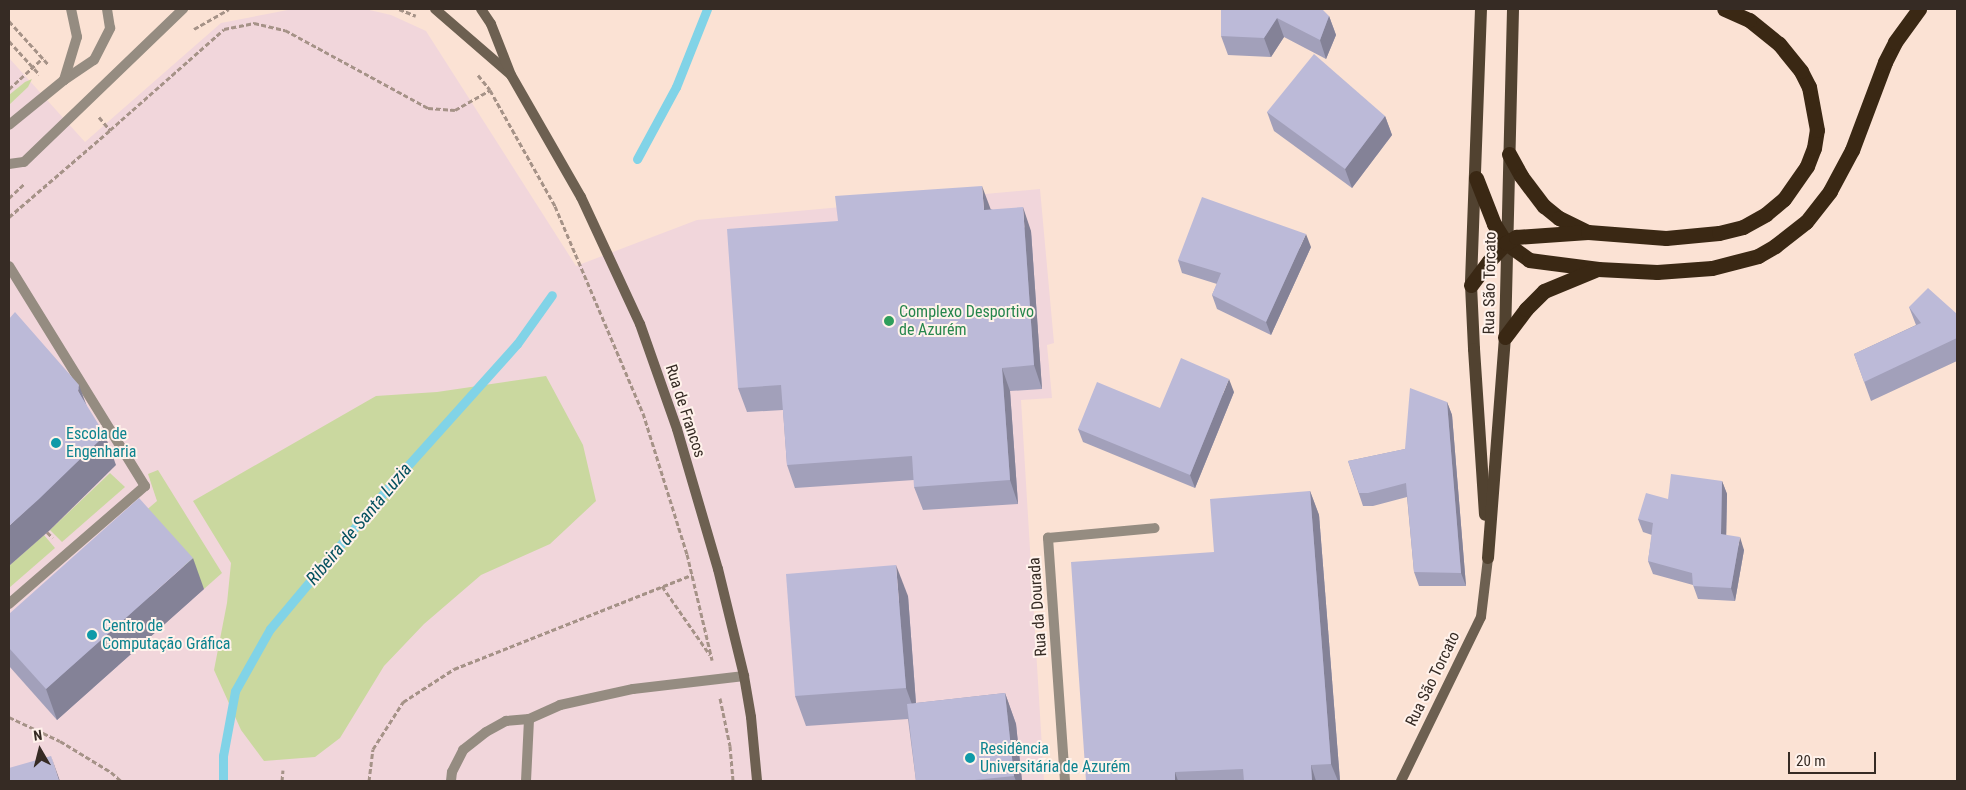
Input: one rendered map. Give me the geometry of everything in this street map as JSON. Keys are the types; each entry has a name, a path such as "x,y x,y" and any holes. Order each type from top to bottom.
{"highway":[{"path":"1472,285 1506,244 1516,237 1588,232 1666,238 1719,233 1743,227 1766,214 1784,199 1802,174 1814,148 1817,130 1813,103 1801,71 1765,32 1749,20 1724,9"},
{"path":"1476,178 1494,224 1506,244 1529,260 1598,269 1657,272 1712,268 1758,256 1806,222 1830,191 1852,150 1884,62 1895,42 1919,9"},
{"path":"1509,154 1521,176 1544,206 1559,218 1588,232"},
{"path":"1505,337 1526,309 1544,291 1598,269"}],"main road":[{"name":"Rua São Torcato","path":"1481,9 1472,285 1474,349 1488,558"},
{"name":"Rua São Torcato","path":"1488,558 1505,337 1513,9"}],"street":[{"path":"64,80 77,37 71,9"},
{"path":"9,125 64,80 94,60 110,28 106,9"},
{"path":"9,165 24,162 84,102 183,9"},
{"name":"Rua de Francos","path":"435,9 511,75"},
{"name":"Rua de Francos","path":"481,9 491,24 511,75 581,198 640,324 677,429 718,569 752,717 758,781"},
{"path":"9,266 145,486 9,604"},
{"name":"Rua da Dourada","path":"1065,781 1048,538 1155,528"},
{"name":"Rua São Torcato","path":"1401,781 1481,617 1488,558"},
{"path":"451,781 452,772 463,750 486,732 506,721 529,719 560,705 633,689 744,676"},
{"path":"526,781 529,719"}],"path":[{"path":"9,21 64,80"},
{"path":"9,217 224,29 254,23 285,30 428,108 455,110 490,90 555,206 643,414 692,575 717,680 730,746 733,781"},
{"path":"9,89 43,58"},
{"path":"84,102 110,130"},
{"path":"369,781 374,749 403,702 454,669 692,575"},
{"path":"662,586 712,658"},
{"path":"9,717 60,741 121,781"},
{"path":"284,770 284,781"}],"shaded area":[{"path":"293,9 365,9 391,15 426,31 576,266 697,220 1040,189 1054,343 1047,345 1052,398 1021,400 1044,781 9,781 9,58 85,142 221,23"}],"green space":[{"path":"32,79 28,87 9,105 9,95 25,82"},
{"path":"546,376 583,445 596,501 550,544 481,575 424,624 384,666 340,738 315,757 264,761 241,730 214,670 227,603 231,563 193,501 376,396 437,392"},
{"path":"158,470 222,573 204,589 150,529 81,566 157,501 148,474"},
{"path":"110,473 125,487 62,542 50,530"},
{"path":"44,535 55,548 9,588 9,566"}],"building":[{"path":"1221,9 1322,9 1329,16 1320,40 1277,18 1264,38 1221,36"},
{"path":"1314,54 1385,116 1345,169 1267,112"},
{"name":"Complexo Desportivo de Azurém","path":"982,186 984,210 1023,207 1034,365 1002,368 1010,480 914,487 912,456 787,465 781,385 738,388 727,229 838,221 835,196"},
{"path":"1202,197 1306,234 1266,322 1212,295 1221,273 1178,260"},
{"path":"1928,288 1957,314 1957,338 1864,382 1854,354 1921,323 1909,307"},
{"name":"Escola de Engenharia","path":"15,312 79,385 78,391 105,435 9,526 9,319"},
{"path":"1181,358 1229,379 1190,475 1078,429 1097,382 1160,408"},
{"path":"1410,388 1447,402 1461,573 1414,572 1406,483 1368,493 1359,493 1348,461 1405,449"},
{"path":"1671,474 1722,481 1721,534 1740,537 1731,588 1693,586 1692,573 1648,561 1653,523 1638,519 1646,493 1668,499"},
{"path":"1310,491 1331,764 1311,765 1312,781 1244,781 1243,769 1175,772 1175,781 1086,781 1071,562 1214,552 1210,499"},
{"path":"139,498 193,558 46,689 9,648 9,614"},
{"path":"896,565 906,688 795,696 786,574"},
{"path":"1005,693 1014,776 965,781 916,781 907,704"},
{"path":"51,756 59,781 9,781 9,768"}],"waterway":[{"name":"Ribeira de Santa Luzia","path":"637,159 676,87 707,9"},
{"name":"Ribeira de Santa Luzia","path":"223,781 223,756 235,691 270,629 393,482 517,344 552,295"}],"place":[{"name":"Complexo Desportivo de Azurém","path":"889,321"},
{"name":"Escola de Engenharia","path":"56,443"},
{"name":"Centro de Computação Gráfica","path":"92,635"},
{"name":"Residência Universitária de Azurém","path":"970,758"}]}
